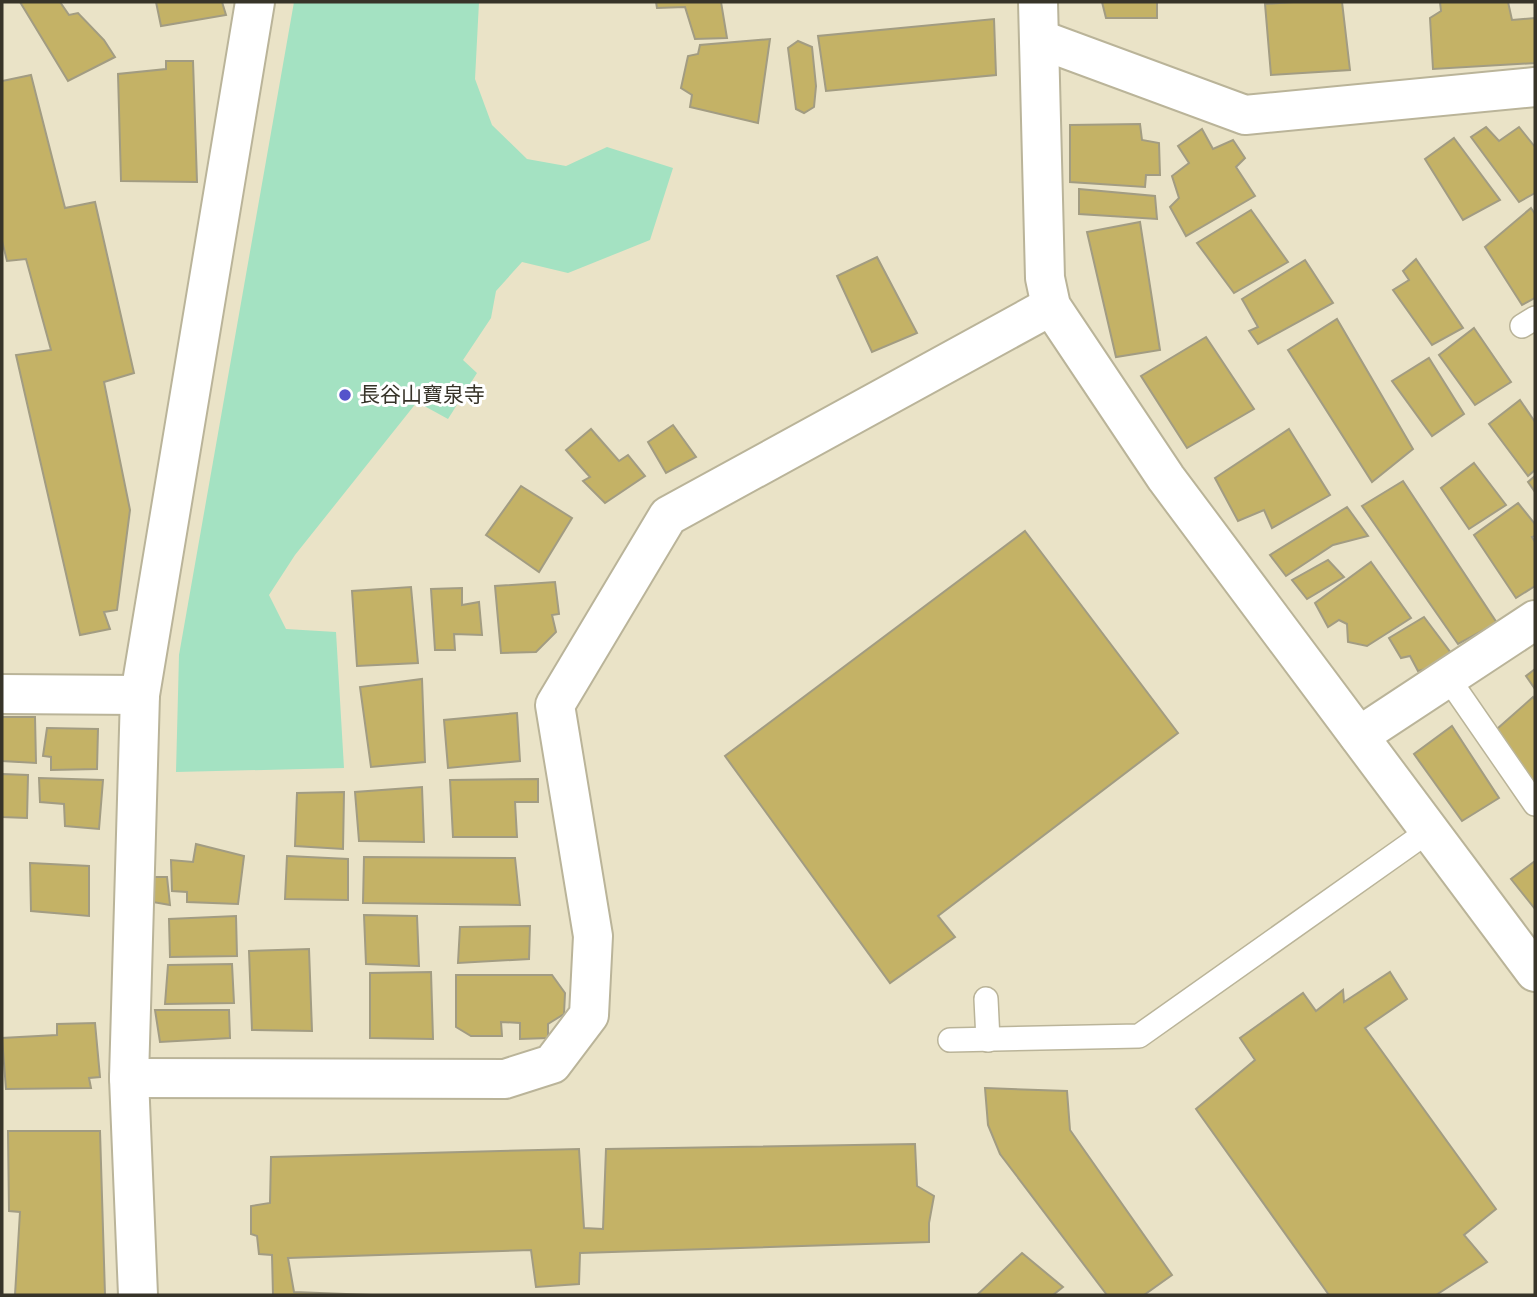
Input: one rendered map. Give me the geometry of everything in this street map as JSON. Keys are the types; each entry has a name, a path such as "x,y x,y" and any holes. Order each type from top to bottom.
{"street":[{"path":"138,1295 129,1079 140,695 255,2"},
{"path":"1038,2 1045,278 1051,306 1166,478 1535,972"},
{"path":"1039,39 1245,115 1535,87"},
{"path":"129,1079 505,1079 552,1064 589,1015 593,936 555,705 668,516 1051,306"},
{"path":"1359,736 1535,620"},
{"path":"2,694 140,695"}],"lane":[{"path":"1448,678 1535,804"},
{"path":"950,1040 1139,1037 1430,830"},
{"path":"986,999 988,1040"}],"green space":[{"name":"長谷山寶泉寺","path":"294,2 479,2 475,79 492,125 527,159 566,166 607,147 673,168 650,240 568,273 522,262 496,291 491,318 463,360 477,373 448,419 417,402 295,555 269,595 286,629 336,632 344,768 176,772 179,655"}],"building":[{"path":"20,2 60,2 69,15 78,13 104,40 115,57 68,81"},
{"path":"156,2 222,2 226,15 161,26"},
{"path":"656,2 721,2 727,38 695,39 685,7 657,8"},
{"path":"1102,2 1157,2 1157,18 1106,18"},
{"path":"1342,2 1350,70 1271,75 1265,4"},
{"path":"1440,2 1508,2 1512,20 1535,18 1535,63 1433,69 1430,18 1441,11"},
{"path":"994,19 996,75 826,91 818,36"},
{"path":"770,39 758,123 690,107 692,95 681,88 688,56 698,54 700,45"},
{"path":"798,41 812,47 816,86 814,107 804,113 796,109 788,48"},
{"path":"166,61 193,61 197,182 121,181 118,74 166,69"},
{"path":"31,75 65,208 95,202 134,373 104,382 130,510 117,610 104,612 110,629 80,635 16,355 51,350 26,259 7,261 2,241 2,81"},
{"path":"1140,124 1142,140 1159,143 1160,175 1146,175 1145,187 1070,182 1070,125"},
{"path":"1486,127 1499,141 1519,127 1535,147 1535,193 1519,202 1471,137"},
{"path":"1202,129 1213,149 1233,140 1245,158 1236,167 1255,196 1186,236 1170,207 1179,198 1172,176 1189,163 1178,146"},
{"path":"1454,138 1500,200 1463,220 1425,159"},
{"path":"1079,189 1155,196 1157,219 1079,214"},
{"path":"1531,208 1535,214 1535,298 1522,305 1485,247"},
{"path":"1251,210 1288,262 1234,293 1197,243"},
{"path":"1140,222 1160,350 1116,357 1087,232"},
{"path":"877,257 917,333 872,352 837,276"},
{"path":"1416,259 1463,328 1432,345 1393,290 1409,280 1403,271"},
{"path":"1305,260 1333,303 1258,344 1249,331 1258,327 1242,299"},
{"path":"1337,319 1413,449 1372,482 1288,350"},
{"path":"1474,328 1511,382 1475,405 1439,355"},
{"path":"1206,337 1254,409 1187,448 1141,376"},
{"path":"1429,358 1464,414 1432,436 1392,381"},
{"path":"1520,400 1535,422 1535,470 1528,476 1489,424"},
{"path":"673,425 696,457 666,473 648,442"},
{"path":"591,429 619,461 628,455 645,476 605,503 583,481 590,477 566,450"},
{"path":"1289,429 1330,495 1272,528 1264,510 1238,521 1215,478"},
{"path":"1474,463 1506,505 1469,529 1441,488"},
{"path":"1535,476 1535,492 1528,482"},
{"path":"1403,481 1497,623 1458,644 1362,506"},
{"path":"521,486 572,518 539,572 486,535"},
{"path":"1518,503 1535,524 1535,536 1532,537 1535,542 1535,586 1516,598 1474,535"},
{"path":"1347,507 1368,536 1333,545 1286,576 1270,555"},
{"path":"1025,531 1178,733 938,916 955,937 890,983 725,756"},
{"path":"1328,560 1344,577 1307,599 1292,580"},
{"path":"1371,562 1411,618 1367,646 1348,642 1347,624 1339,620 1328,627 1315,603"},
{"path":"555,582 559,614 552,615 556,632 536,652 501,653 495,586"},
{"path":"411,587 418,663 357,666 352,591"},
{"path":"462,588 462,605 479,602 482,635 454,634 455,650 435,650 431,589"},
{"path":"1424,617 1457,661 1418,671 1410,656 1401,658 1389,638"},
{"path":"1535,669 1535,689 1526,676"},
{"path":"422,679 425,762 371,767 360,687"},
{"path":"1533,697 1535,700 1535,786 1497,729"},
{"path":"517,713 520,761 448,768 444,720"},
{"path":"2,717 35,717 36,763 2,761"},
{"path":"1452,726 1499,798 1462,821 1414,754"},
{"path":"47,728 98,729 97,769 51,770 51,757 43,756"},
{"path":"2,774 28,775 27,818 2,817"},
{"path":"39,778 103,780 99,829 65,826 64,804 40,802"},
{"path":"538,779 538,802 515,802 517,837 453,837 450,780"},
{"path":"422,787 424,842 359,841 355,792"},
{"path":"344,792 343,849 295,846 297,793"},
{"path":"196,844 244,856 238,904 187,902 187,892 172,891 171,860 193,862"},
{"path":"287,856 348,859 348,900 285,899"},
{"path":"364,857 515,858 520,905 363,903"},
{"path":"1535,861 1535,909 1511,879"},
{"path":"30,863 89,866 89,916 31,911"},
{"path":"149,877 167,877 170,905 147,901"},
{"path":"364,915 417,916 419,966 366,964"},
{"path":"236,916 237,956 170,957 169,919"},
{"path":"530,926 529,959 458,963 460,927"},
{"path":"309,949 312,1031 252,1030 249,951"},
{"path":"232,964 234,1003 165,1004 168,965"},
{"path":"431,972 433,1039 370,1038 370,973"},
{"path":"1390,972 1407,999 1365,1028 1496,1209 1464,1235 1487,1262 1436,1295 1329,1295 1196,1109 1255,1060 1240,1038 1303,993 1316,1011 1343,990 1344,1002"},
{"path":"456,975 552,975 565,993 564,1014 548,1024 548,1038 520,1039 520,1023 501,1022 502,1036 471,1036 456,1027"},
{"path":"155,1010 229,1010 230,1038 160,1042"},
{"path":"95,1023 100,1077 89,1078 91,1088 6,1089 2,1038 57,1035 57,1024"},
{"path":"985,1088 1067,1091 1070,1130 1172,1275 1144,1295 1107,1295 1000,1154 988,1125"},
{"path":"8,1131 100,1131 105,1295 15,1295 20,1212 9,1211"},
{"path":"915,1144 917,1186 934,1196 929,1242 580,1253 579,1284 536,1287 531,1250 288,1258 294,1292 372,1295 273,1295 272,1255 259,1254 257,1236 251,1234 251,1206 270,1203 271,1157 579,1149 584,1228 603,1229 606,1149"},
{"path":"1022,1253 1063,1287 1053,1295 977,1295"}],"place":[{"name":"長谷山寶泉寺","path":"345,395"}]}
